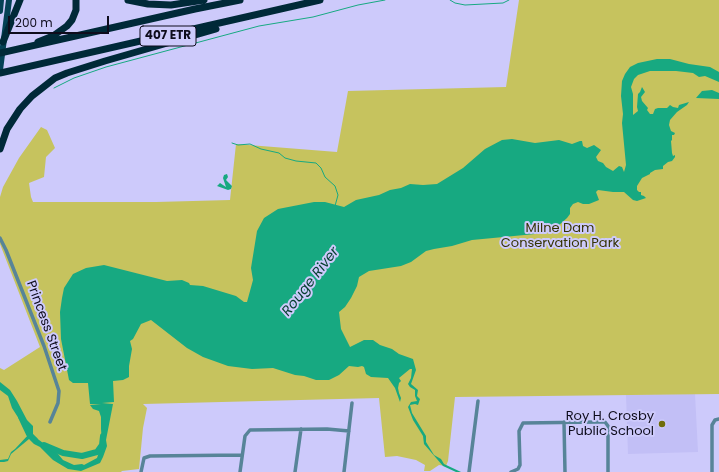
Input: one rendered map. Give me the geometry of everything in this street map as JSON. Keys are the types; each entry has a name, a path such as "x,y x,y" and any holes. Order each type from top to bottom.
{"highway":[{"path":"3,42 20,0"},
{"path":"22,49 53,36 67,26 72,20 76,10 76,0"},
{"path":"128,0 148,4 171,5 204,0"},
{"name":"407 ETR","path":"0,53 240,0"},
{"name":"407 ETR","path":"0,74 320,0"},
{"path":"0,149 7,129 20,109 36,92 55,78 106,60 202,33 265,13"}],"main road":[{"path":"0,11 2,0"},
{"path":"0,70 9,0"}],"street":[{"name":"Princess Street","path":"0,238 41,338 59,391 58,403 50,422"},
{"path":"469,472 478,401"},
{"path":"344,472 352,403"},
{"path":"712,472 712,425 719,419"},
{"path":"564,422 565,472"},
{"path":"511,472 518,469 520,465 520,431 523,423 564,422 605,422 608,424 608,472"},
{"path":"295,472 301,429"},
{"path":"240,472 245,436 250,430 327,429 349,431"},
{"path":"141,472 144,458 150,456 242,455"}],"shaded area":[{"name":"Roy H. Crosby Public School","path":"695,394 698,452 628,454 626,395"}],"green space":[{"name":"Milne Dam Conservation Park","path":"519,0 719,0 719,394 455,397 448,461 446,466 439,465 430,471 424,471 425,465 416,460 397,456 385,457 379,398 143,404 147,408 143,428 139,469 121,472 0,472 0,368 4,370 40,347 0,244 0,197 3,187 19,158 41,127 47,130 55,148 46,157 44,177 29,183 33,202 156,202 230,200 236,144 337,152 348,91 506,87"}],"water":[{"path":"657,59 670,59 710,67 719,72 719,82 705,76 699,77 693,73 676,71 650,71 638,75 634,79 631,87 633,94 633,115 638,111 638,94 642,87 645,92 641,97 642,101 648,108 647,110 650,114 653,114 655,109 658,108 667,108 670,105 678,108 679,105 689,102 670,120 669,125 671,131 675,133 672,135 671,141 672,153 675,157 672,161 663,166 663,169 655,170 642,178 637,186 637,190 646,198 637,201 633,200 624,192 598,190 596,192 599,200 589,204 578,202 573,204 567,218 558,226 545,232 472,240 426,251 411,262 401,266 369,271 359,277 357,286 351,298 345,307 339,312 341,329 350,347 364,340 373,340 380,345 413,359 416,370 411,384 418,390 417,396 420,399 418,405 410,405 412,413 426,436 426,442 434,455 441,459 444,464 461,472 456,472 443,466 424,444 423,436 413,420 408,407 411,402 417,401 415,390 408,384 411,378 412,369 399,378 401,381 398,388 401,398 400,402 395,388 388,378 371,377 366,374 364,367 362,366 349,366 339,375 329,380 316,380 273,368 252,369 228,366 203,357 187,348 151,320 141,324 133,339 130,341 132,349 129,377 123,380 113,381 114,402 102,403 113,404 106,440 107,446 100,463 81,471 68,469 53,460 40,447 29,439 11,454 8,461 0,462 0,460 8,459 11,452 29,434 28,427 21,422 12,408 8,396 0,390 0,382 10,390 27,420 33,426 33,435 58,454 63,460 74,465 84,465 97,458 102,443 101,417 99,411 93,409 90,405 101,404 90,404 88,383 73,383 69,380 61,339 60,312 62,298 64,288 73,274 86,268 104,265 167,281 182,280 190,285 203,286 236,296 244,302 247,302 253,280 251,268 257,231 264,218 278,209 314,202 325,202 344,207 356,200 379,195 410,184 437,184 463,168 485,149 502,140 512,139 535,143 559,140 572,144 582,141 583,146 587,148 594,145 601,150 596,157 598,161 603,163 606,167 613,171 619,166 622,167 624,172 626,165 622,123 622,81 630,67 638,63"},
{"path":"712,90 719,93 719,99 696,98 702,91"},
{"path":"227,174 228,177 226,180 232,186 231,189 228,190 217,186 220,183 226,187 223,178 224,175"}],"waterway":[{"path":"54,88 74,78 106,67 259,26 313,17 358,5 385,0"},
{"path":"450,0 455,3 465,5 503,3 509,0"},
{"path":"232,143 238,145 250,144 261,149 279,153 285,158 296,161 316,163 321,168 325,177 335,186 338,195 335,206"},
{"name":"Rouge River","path":"21,417 29,434 35,440"},
{"name":"Rouge River","path":"44,445 63,453 82,456 97,452 102,445 103,436"}],"place":[{"name":"Roy H. Crosby Public School","path":"662,424"}]}
